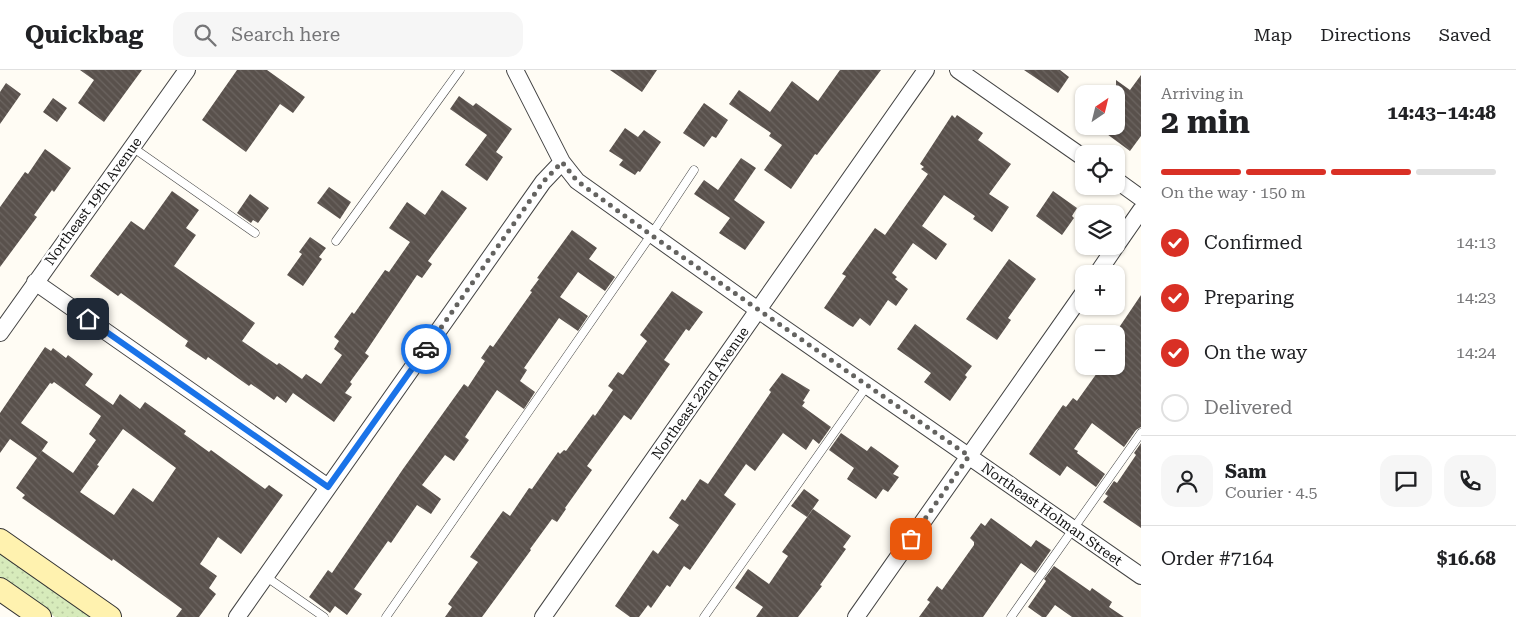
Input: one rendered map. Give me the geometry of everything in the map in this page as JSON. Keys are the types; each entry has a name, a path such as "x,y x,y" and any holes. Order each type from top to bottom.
{"street":[{"name":"Northeast 19th Avenue","path":"0,333 187,70"},
{"name":"Northeast Holman Street","path":"515,70 562,162 577,181 758,310 1141,576"},
{"name":"Northeast 22nd Avenue","path":"543,617 926,70"},
{"path":"958,70 1075,152"},
{"path":"237,617 543,182 562,162"},
{"path":"1125,186 1141,198"},
{"path":"1125,233 1141,210"},
{"path":"35,282 328,487"},
{"path":"856,617 1075,305"},
{"path":"0,540 110,617"},
{"path":"0,589 40,617"}],"lane":[{"path":"336,242 460,70"},
{"path":"132,147 255,233"},
{"path":"386,617 694,170"},
{"path":"704,617 867,386"},
{"path":"1012,617 1141,433"},
{"path":"265,576 324,617"}],"green space":[{"path":"0,550 96,617 55,617 0,578"}],"building":[{"path":"80,70 142,70 104,122 78,103 94,80"},
{"path":"237,70 267,70 305,97 293,113 280,104 246,152 202,120"},
{"path":"610,70 657,70 642,92"},
{"path":"840,70 881,70 817,155 815,154 791,189 764,170 782,145 769,136 771,133 729,104 739,90 770,112 792,81 818,101"},
{"path":"1024,70 1060,70 1069,77 1058,93"},
{"path":"1141,75 1141,136 1130,151 1125,145 1122,145 1108,135 1125,135 1125,86 1130,90"},
{"path":"1116,80 1123,85 1116,85"},
{"path":"6,83 21,94 0,124 0,92"},
{"path":"459,96 473,106 476,103 512,129 496,152 503,157 487,181 465,165 487,135 450,109"},
{"path":"53,98 67,108 57,122 43,112"},
{"path":"704,103 728,120 716,138 712,136 704,147 683,133"},
{"path":"952,115 955,118 957,115 983,133 978,140 1011,164 989,194 1009,207 992,232 973,219 975,216 944,195 922,226 947,244 936,260 913,243 892,273 897,277 895,279 908,289 896,306 888,300 870,326 860,318 853,327 824,308 846,276 842,274 875,228 885,235 928,174 921,169 924,167 920,164"},
{"path":"625,128 638,137 644,130 661,142 640,172 638,171 635,175 619,165 623,160 609,151"},
{"path":"45,149 71,168 34,215 37,217 0,267 0,207 25,172 28,174"},
{"path":"741,158 756,168 734,200 765,222 745,250 719,233 730,218 694,194 704,180 718,190"},
{"path":"329,187 351,202 340,219 317,203"},
{"path":"442,190 467,208 428,261 432,264 422,278 417,275 365,353 369,356 350,382 352,384 345,393 352,397 334,422 293,393 286,403 277,396 274,400 251,384 249,386 208,357 206,360 185,346 188,341 121,293 118,296 90,276 131,221 144,230 172,191 199,210 186,228 196,235 174,266 255,323 242,341 277,365 279,363 302,379 306,374 321,384 342,355 334,349 339,341 334,337 352,312 354,314 385,270 389,272 410,242 389,228 407,202 425,215"},
{"path":"1053,191 1075,207 1072,216 1074,218 1062,235 1036,216"},
{"path":"250,194 269,208 258,223 253,220 251,223 237,213"},
{"path":"572,230 597,248 589,259 615,277 605,291 578,272 560,297 588,316 578,331 559,318 524,368 527,370 520,381 535,392 524,409 497,390 465,437 469,440 454,461 445,455 422,485 441,499 431,514 417,505 391,543 388,541 354,589 362,594 347,615 335,606 330,613 309,597 328,570 332,573 464,384 468,387 485,361 481,358 490,345 493,347 532,292 530,291 539,279 537,278"},
{"path":"310,237 326,248 319,257 322,259 303,286 287,275 302,254 299,252"},
{"path":"1009,259 1036,279 1008,318 1011,320 997,340 966,319"},
{"path":"672,291 703,312 689,331 686,329 664,360 670,364 631,420 624,415 587,466 592,470 557,522 552,519 482,617 445,617 452,607 448,604 478,562 470,557 503,511 510,516 529,488 532,489 558,452 560,454 564,450 566,451 593,414 595,416 613,390 608,386 618,372 623,375 647,341 640,335"},
{"path":"1141,295 1141,427 1136,430 1124,447 1092,423 1074,449 1105,474 1096,487 1067,466 1060,476 1029,454 1063,405 1066,407 1073,398 1077,401 1096,375 1125,375 1125,325 1121,325"},
{"path":"915,324 972,366 965,375 967,377 950,401 924,382 931,373 897,349"},
{"path":"45,347 51,351 53,348 66,358 68,355 93,374 85,385 113,405 120,394 140,409 145,402 186,431 184,434 209,452 211,450 265,489 269,485 283,495 241,554 218,537 200,564 217,576 209,588 216,594 199,617 176,617 182,609 113,559 112,561 22,498 25,495 16,488 37,458 10,439 0,453 0,413","holes":["54,382 101,416 89,434 96,440 73,473 42,451 37,458 48,442 21,423 50,383","123,429 176,468 153,502 133,488 114,515 80,492"]},
{"path":"782,373 810,390 802,406 831,427 819,444 813,439 806,450 783,433 755,471 746,464 724,495 736,504 690,570 684,566 670,587 667,585 651,608 648,605 639,617 630,617 615,606 653,550 658,554 679,525 669,518 682,499 685,501 700,479 708,484"},
{"path":"841,433 867,451 871,446 899,466 893,474 899,477 888,492 883,489 876,499 847,479 854,468 829,450"},
{"path":"1141,443 1141,528 1103,502 1108,496 1105,494 1114,481 1117,483 1136,455 1134,453"},
{"path":"804,489 819,500 807,517 791,506"},
{"path":"813,509 851,536 843,547 846,549 820,585 822,586 798,617 756,617 763,607 735,588 748,569 769,584 788,556 782,552"},
{"path":"991,518 1031,547 1036,540 1051,550 1035,573 1021,563 983,617 919,617 930,602 927,600 937,586 942,590 974,545 970,538 981,523 985,526"},
{"path":"1054,566 1090,591 1092,588 1112,602 1109,607 1124,617 1072,617 1055,605 1046,617 1042,617 1028,607"}],"way so far":[{"path":"426,349 543,182 562,162 577,181 651,235 969,456 911,539"}],"route":[{"path":"88,319 328,487 426,349"}]}
